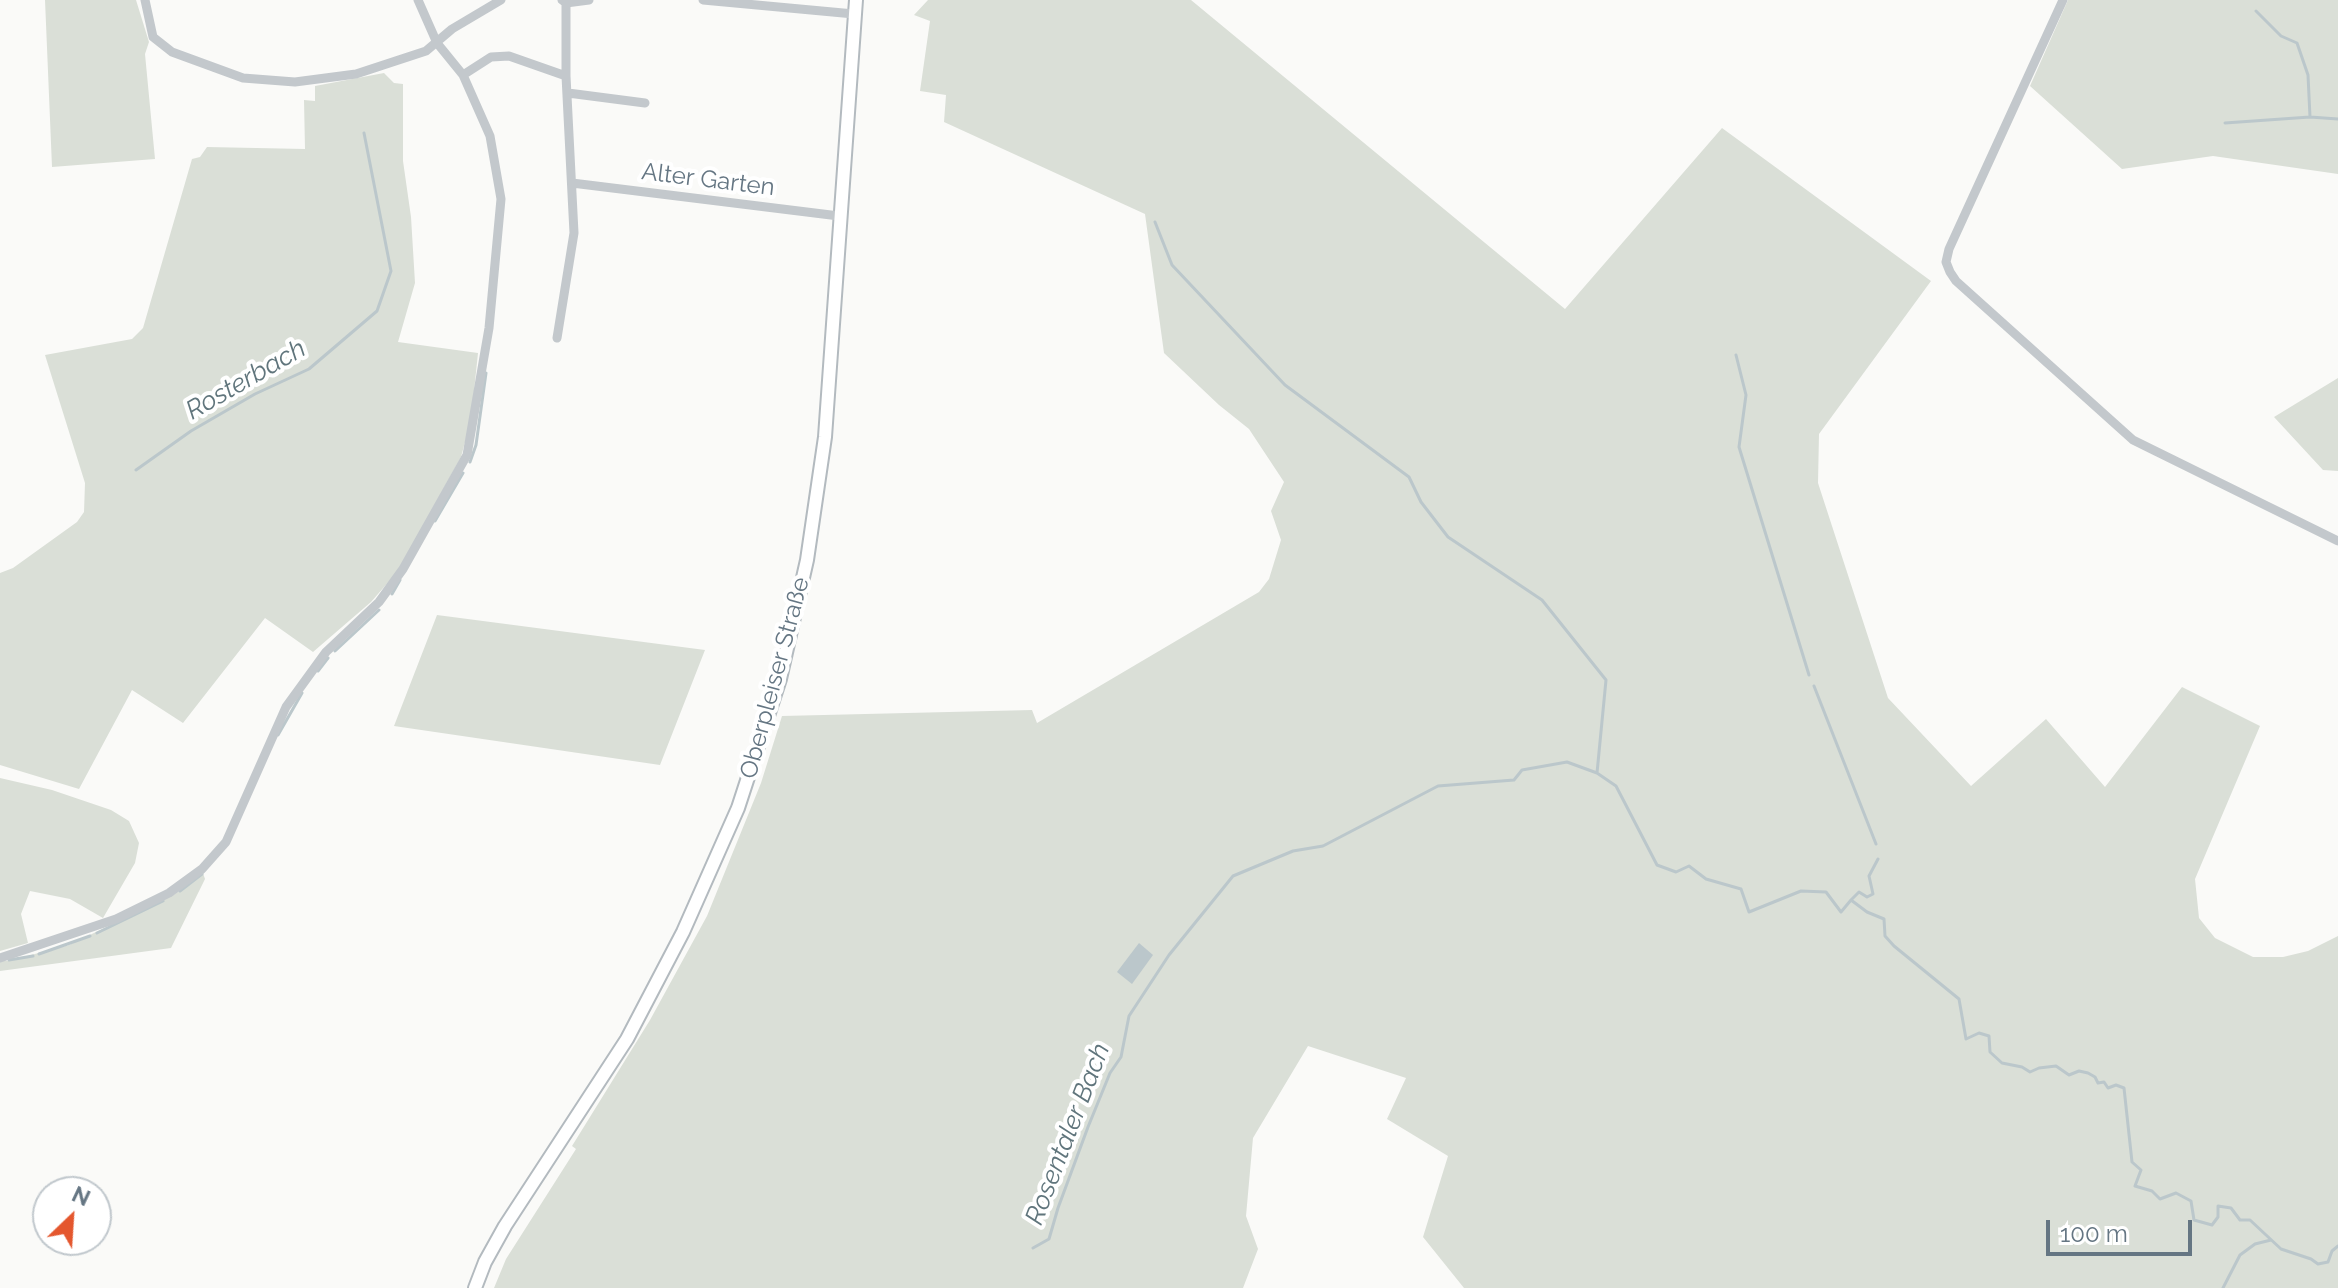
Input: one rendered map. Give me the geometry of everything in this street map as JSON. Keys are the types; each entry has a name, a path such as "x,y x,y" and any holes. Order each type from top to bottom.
{"main road":[{"name":"Oberpleiser Straße","path":"475,1288 505,1226 627,1039 683,932 748,781 780,679 807,560 831,373 855,7"}],"street":[{"path":"146,0 153,37 172,52 243,78 295,82 344,77 387,66 426,51 452,29 501,0"},
{"path":"0,958 116,919 169,893 202,869 226,842 286,707 326,652 379,602 403,569 467,455 489,328 501,199 490,136 463,75 437,43 418,0"},
{"path":"557,338 574,233 564,2 589,0"},
{"path":"703,0 855,7"},
{"path":"2063,0 1949,249 1946,262 1950,272 1956,281 2133,440 2338,541"},
{"path":"463,75 491,57 509,56 566,76"},
{"path":"568,93 645,103"},
{"name":"Alter Garten","path":"572,183 839,216"}],"shaded area":[{"path":"45,0 136,0 149,42 145,54 155,159 52,167"},
{"path":"928,0 1191,0 1565,309 1722,128 1931,281 1819,434 1818,483 1888,698 1971,786 2046,719 2105,787 2182,687 2260,726 2195,879 2199,918 2215,938 2253,957 2283,957 2308,951 2338,936 2338,1288 1464,1288 1423,1237 1448,1156 1387,1119 1406,1078 1308,1046 1253,1138 1246,1216 1258,1249 1243,1288 494,1288 506,1259 576,1149 572,1146 650,1020 707,916 761,783 782,716 1032,710 1037,723 1259,592 1269,579 1281,540 1271,511 1284,482 1249,429 1164,353 1145,214 944,122 946,95 920,91 930,21 914,15"},
{"path":"2068,0 2338,0 2338,174 2213,156 2122,169 2030,86"},
{"path":"384,73 394,83 403,84 403,161 411,217 415,283 398,342 478,353 471,420 461,457 398,571 371,602 313,652 265,618 183,723 132,690 79,789 0,765 0,573 13,568 77,522 84,512 85,483 45,355 132,339 143,328 192,159 200,157 207,147 305,149 304,100 315,101 315,86"},
{"path":"2338,378 2338,471 2323,470 2274,417"},
{"path":"437,615 705,650 660,765 394,726"},
{"path":"0,778 52,790 111,810 129,821 139,843 135,863 103,918 70,899 30,891 21,914 28,943 0,951"},
{"path":"203,873 205,879 171,948 0,971 0,961 69,945 175,894"},
{"path":"1139,943 1153,955 1132,984 1117,972"}],"waterway":[{"path":"2256,11 2281,36 2297,43 2308,75 2310,117"},
{"path":"2225,123 2310,117 2338,119"},
{"name":"Rosterbach","path":"136,470 191,431 255,394 309,369 377,311 391,271 364,133"},
{"path":"1155,222 1172,265 1285,385 1409,477 1421,502 1448,537 1542,600 1606,680 1597,773"},
{"path":"1736,355 1746,395 1739,447 1809,675"},
{"path":"470,462 476,445 486,373"},
{"path":"435,521 463,473"},
{"path":"392,594 400,580"},
{"path":"335,651 379,610"},
{"path":"318,671 328,658"},
{"path":"1814,686 1876,844"},
{"path":"278,735 302,693"},
{"name":"Rosentaler Bach","path":"1033,1248 1049,1239 1088,1127 1110,1073 1121,1057 1129,1016 1169,955 1233,876 1293,851 1323,846 1438,786 1514,780 1522,770 1567,762 1597,773 1616,786 1657,865 1676,872 1689,866 1706,879 1741,889 1749,912 1801,891 1826,892 1841,912 1851,900 1867,912 1884,919 1885,936 1894,946 1959,999 1966,1039 1979,1033 1989,1036 1990,1052 2002,1063 2030,1072 2056,1066 2069,1075 2079,1071 2088,1073 2108,1088 2116,1085 2124,1088 2132,1162 2141,1170 2135,1186 2152,1191 2160,1199 2176,1193 2191,1201 2194,1220 2212,1225 2218,1217 2218,1206 2231,1208 2240,1220 2250,1220 2281,1249 2318,1264 2328,1262 2332,1251 2338,1246"},
{"path":"1851,900 1859,892 1867,897 1873,894 1869,876 1878,859"},
{"path":"180,891 202,874"},
{"path":"97,933 163,901"},
{"path":"39,954 90,936"},
{"path":"9,960 33,956"},
{"path":"2223,1288 2240,1255 2255,1244 2271,1240"}]}
